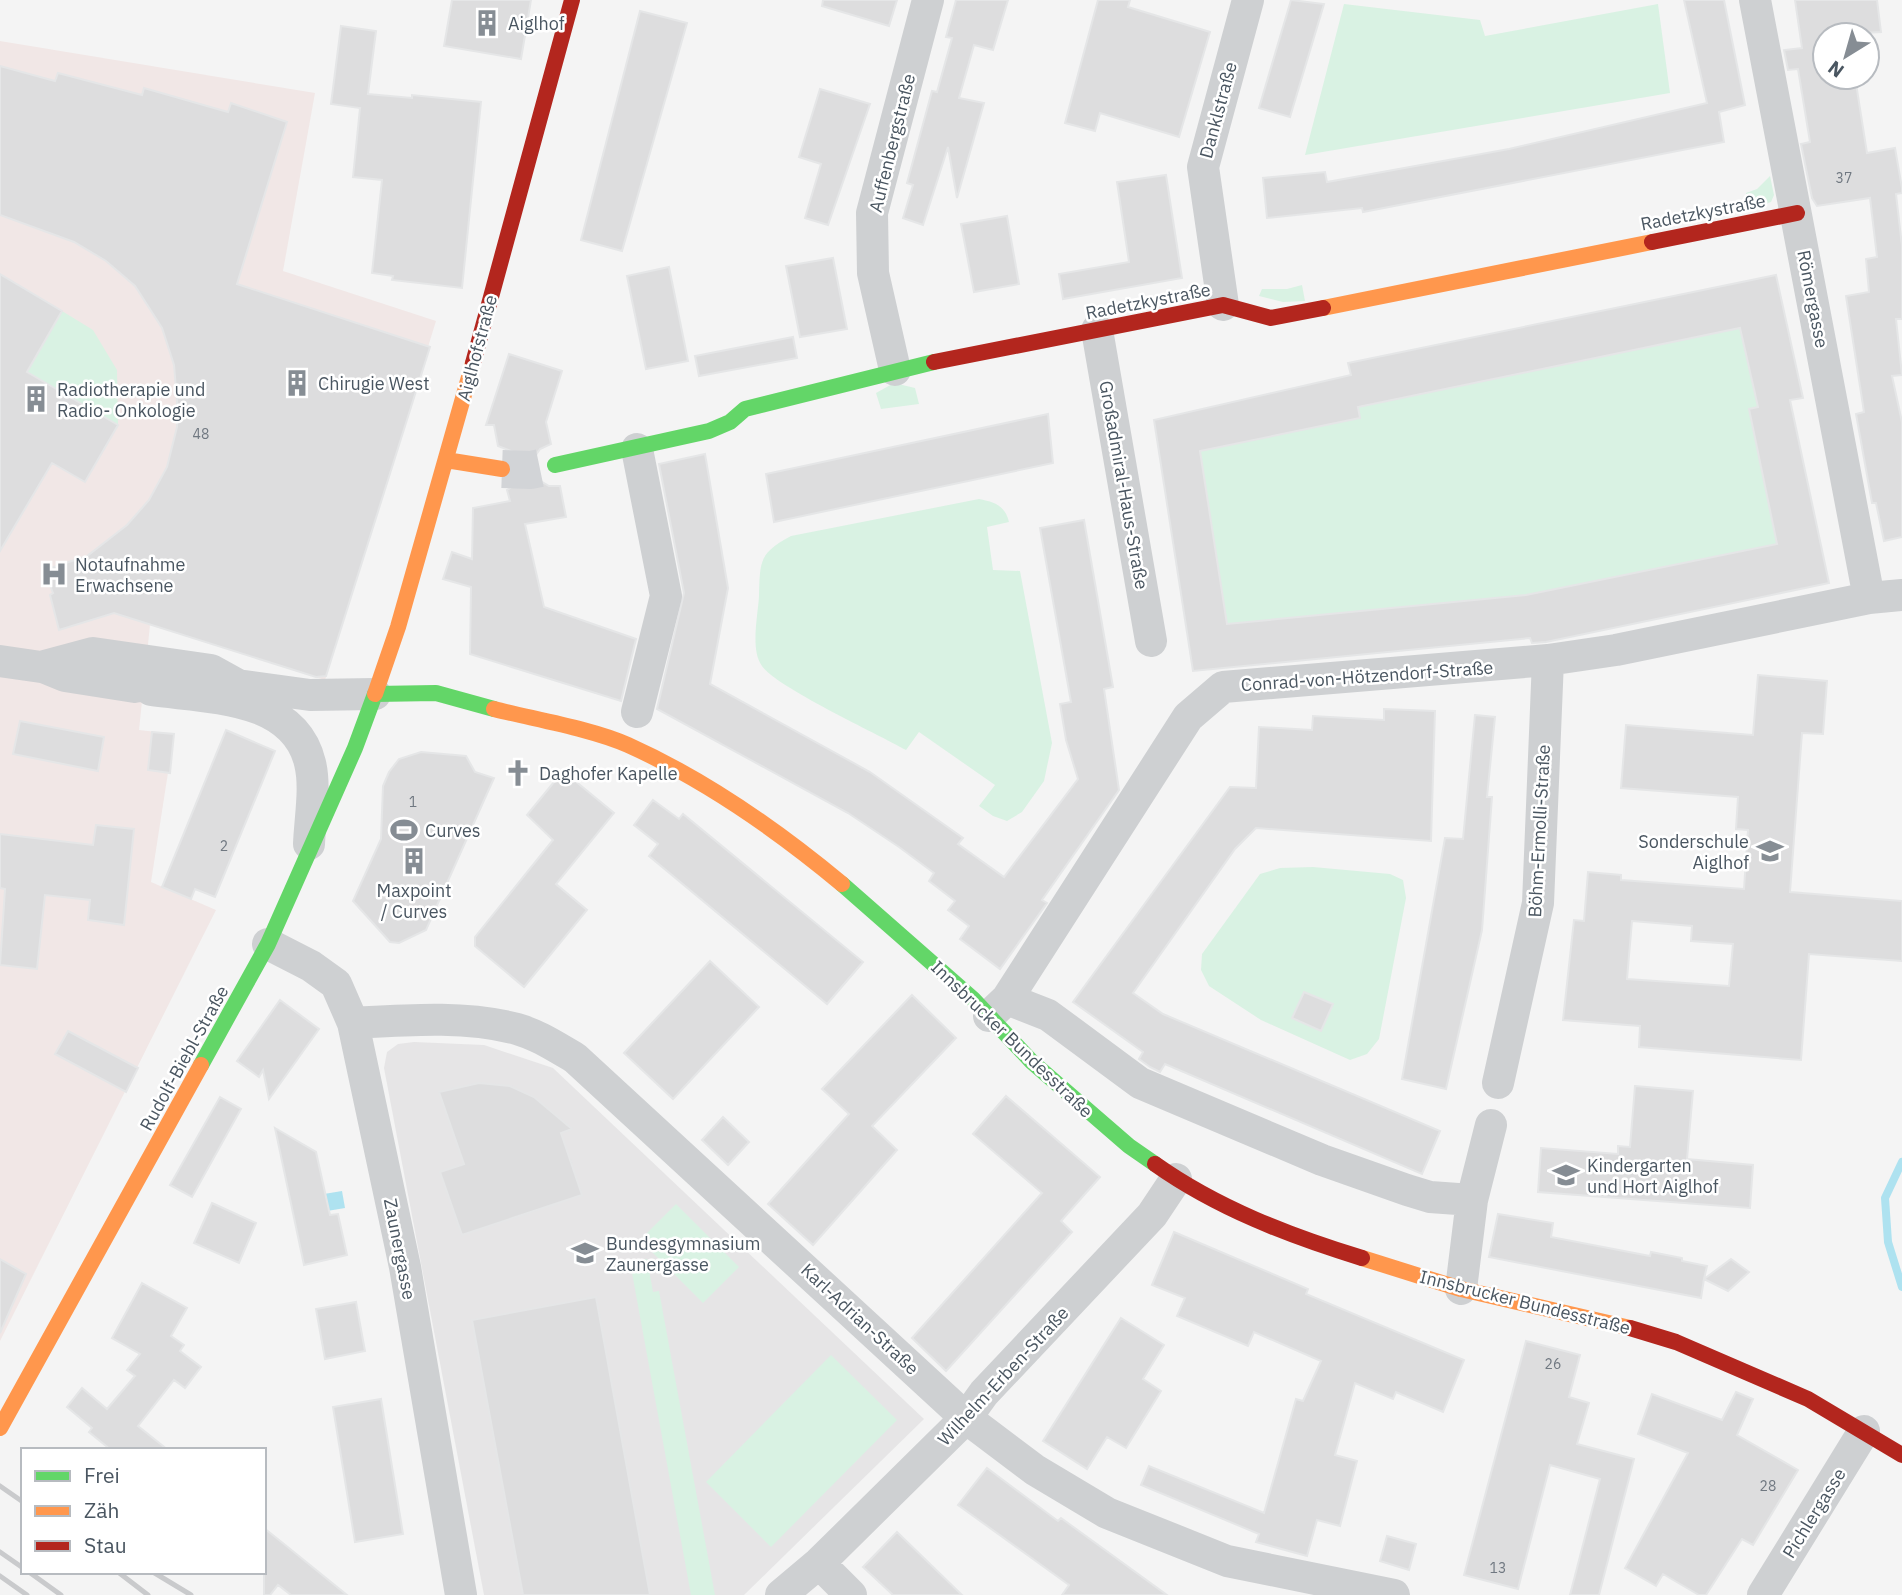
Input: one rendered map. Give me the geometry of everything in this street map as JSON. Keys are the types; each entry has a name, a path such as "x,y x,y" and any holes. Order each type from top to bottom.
{"main road":[{"name":"Aiglhofstraße","path":"375,694 398,627 446,460 572,0"},
{"name":"Radetzkystraße","path":"555,465 709,431 730,422 745,409 895,370 1223,306 1271,318 1797,213"},
{"path":"446,460 502,469"},
{"name":"Innsbrucker Bundesstraße","path":"375,694 436,693 626,744 723,796 849,888 998,1007 1032,1062 1084,1110 1176,1179 1255,1220 1334,1250 1461,1289 1592,1317 1676,1342 1786,1388 1902,1455"},
{"name":"Rudolf-Biebl-Straße","path":"0,1429 268,944 375,694"}],"street":[{"name":"Auffenbergstraße","path":"895,370 873,273 872,213 928,0"},
{"name":"Danklstraße","path":"1223,306 1203,167 1248,0"},
{"name":"Römergasse","path":"1755,0 1869,598"},
{"name":"Großadmiral-Haus-Straße","path":"1097,330 1151,641"},
{"path":"637,449 666,596 637,712"},
{"name":"Conrad-von-Hötzendorf-Straße","path":"998,1007 1188,717 1223,687 1369,672 1495,666 1548,660 1616,650 1869,598 1902,595"},
{"path":"0,661 54,664 93,653 211,670 240,686"},
{"name":"Böhm-Ermolli-Straße","path":"1498,1083 1538,903 1548,660"},
{"path":"54,664 65,676 240,686 310,695 375,694"},
{"path":"144,680 238,702 278,716 290,728 307,753 311,766 309,852"},
{"name":"Zaunergasse","path":"268,944 311,966 336,984 353,1023 405,1267 461,1595"},
{"name":"Innsbrucker Bundesstraße","path":"998,1007 1048,1015 1140,1083 1322,1160 1430,1197 1472,1200"},
{"name":"Karl-Adrian-Straße","path":"353,1023 482,1023 515,1028 540,1037 575,1058 966,1418 1035,1470 1107,1513 1227,1561 1343,1590 1394,1595"},
{"path":"1461,1289 1472,1200 1491,1125"},
{"name":"Wilhelm-Erben-Straße","path":"781,1595 819,1563 966,1418 984,1393 1152,1215 1176,1179"},
{"name":"Pichlergasse","path":"1763,1595 1864,1431"},
{"path":"819,1563 851,1595"}],"shaded area":[{"path":"0,41 315,93 283,271 436,321 325,680 150,625 139,730 174,734 151,882 216,910 0,1341"},
{"name":"Bundesgymnasium Zaunergasse","path":"414,1042 484,1045 553,1068 924,1419 744,1595 484,1595 384,1068 387,1052 398,1044"}],"green space":[{"path":"1344,4 1480,20 1485,36 1658,4 1670,93 1305,155"},
{"path":"1770,176 1774,195 1771,202 1748,210 1746,193 1757,189"},
{"path":"1302,285 1305,301 1283,302 1259,296 1262,289 1287,289"},
{"path":"62,311 93,330 117,370 118,425 27,372"},
{"path":"1740,328 1758,407 1749,410 1777,544 1526,595 1227,624 1200,451 1360,418 1358,407"},
{"path":"894,383 915,388 919,404 881,409 876,393"},
{"path":"979,499 998,505 1009,522 987,527 993,570 1020,571 1052,743 1044,781 1022,812 1007,821 993,816 979,806 995,785 919,732 906,750 786,686 762,666 756,651 761,566 767,553 780,542 791,536"},
{"path":"1313,867 1390,874 1403,880 1406,898 1379,1039 1367,1054 1350,1060 1261,1020 1209,986 1201,970 1202,954 1260,874 1280,868"},
{"path":"676,1204 739,1267 703,1303 640,1240"},
{"path":"647,1259 653,1292 659,1291 715,1595 691,1595 630,1262"},
{"path":"831,1355 897,1420 771,1547 706,1482"}],"water":[{"path":"342,1191 345,1208 321,1212 318,1195"}],"building":[{"name":"Aiglhof","path":"452,0 531,0 521,59 444,46"},
{"path":"823,0 897,0 889,26 822,6"},
{"path":"956,0 1008,0 993,50 974,45 959,98 984,103 957,198 948,147 923,225 903,218 913,185 907,183 932,91 937,92 952,38 946,37"},
{"path":"1098,0 1130,0 1128,7 1210,32 1179,137 1100,113 1095,131 1065,123"},
{"path":"1291,0 1324,4 1290,117 1259,108"},
{"path":"1684,0 1724,0 1745,105 1719,112 1724,142 1363,212 1362,208 1267,218 1263,178 1325,172 1327,182 1509,149 1707,103"},
{"path":"1795,0 1877,0 1880,21 1811,21 1811,91 1857,91 1867,153 1895,148 1902,188 1902,193 1896,194 1902,246 1902,319 1896,319 1902,375 1892,376 1902,422 1902,537 1884,541 1876,503 1872,503 1856,414 1864,412 1846,296 1869,292 1866,259 1877,257 1870,198 1817,206 1812,198 1801,144 1810,142 1798,69 1788,70 1784,50 1802,48"},
{"path":"640,11 687,23 622,251 581,240"},
{"path":"341,26 376,31 368,94 412,98 412,95 481,102 462,288 392,280 393,276 372,273 382,180 353,177 360,108 331,104"},
{"name":"Chirugie West","path":"0,66 55,81 58,73 142,95 144,88 228,112 231,103 287,122 237,284 430,347 326,676 316,677 114,613 59,630 50,595 53,593 44,570 87,556 127,525 149,500 167,467 177,427 174,365 162,328 135,286 106,261 74,242 0,215"},
{"path":"820,89 870,104 828,225 805,218 821,164 799,157"},
{"path":"1166,175 1182,278 1063,299 1059,274 1129,262 1117,182"},
{"path":"1007,216 1019,284 974,292 961,224"},
{"path":"833,258 847,329 800,337 786,266"},
{"path":"669,267 688,361 646,369 627,276"},
{"name":"Radiotherapie und Radio- Onkologie","path":"0,274 62,311 27,372 118,425 85,482 52,463 0,551"},
{"path":"1776,275 1803,398 1790,400 1829,583 1546,642 1532,643 1530,638 1193,671 1154,420 1351,375 1348,363","holes":["1740,328 1758,407 1749,409 1777,544 1526,595 1227,624 1200,451 1360,418 1358,407"]},
{"path":"793,337 797,358 699,376 695,356"},
{"path":"509,354 562,371 546,422 551,444 540,449 534,458 534,469 539,480 549,486 560,486 566,517 525,524 544,607 636,639 621,701 470,654 471,587 443,579 452,552 472,559 473,508 510,501 507,490 518,483 523,473 523,462 516,453 498,446 494,425 486,425"},
{"path":"1048,414 1053,463 774,522 766,474"},
{"path":"705,454 728,588 710,684 870,772 963,838 958,844 1004,877 1078,779 1066,740 1060,704 1071,702 1040,528 1084,520 1113,687 1104,689 1119,790 1042,900 1047,903 1000,969 960,939 969,926 948,910 955,901 929,881 934,873 848,813 657,709 684,593 659,464"},
{"name":"Sonderschule Aiglhof","path":"1758,675 1827,681 1823,734 1802,733 1790,892 1902,901 1902,961 1809,954 1801,1060 1639,1047 1640,1026 1563,1020 1574,920 1584,921 1588,872 1621,875 1621,880 1744,889 1748,830 1736,829 1738,797 1621,788 1626,725 1753,735","holes":["1632,921 1692,926 1691,941 1733,944 1729,986 1627,979"]},
{"path":"1384,709 1435,711 1431,841 1256,828 1235,849 1133,993 1163,1014 1440,1131 1422,1174 1165,1064 1160,1072 1139,1059 1143,1052 1073,1002 1230,787 1256,788 1259,727 1312,730 1313,716 1384,720"},
{"path":"1475,715 1495,717 1487,797 1492,797 1482,930 1446,1089 1402,1079 1445,838 1463,839"},
{"path":"20,721 104,737 98,771 13,754"},
{"path":"226,730 275,751 215,897 195,889 191,899 162,887"},
{"path":"152,732 174,734 170,773 148,770"},
{"name":"Maxpoint / Curves","path":"421,752 466,756 475,772 494,778 426,930 399,943 390,942 353,901 381,839 383,786 389,772 399,759"},
{"path":"563,771 614,813 556,884 587,910 524,987 475,946 475,937 553,840 527,815"},
{"path":"653,800 679,819 683,814 863,962 827,1004 649,856 658,844 634,825"},
{"path":"96,825 134,829 124,925 88,920 90,900 45,895 37,969 0,965 5,889 0,888 0,834 93,845"},
{"path":"710,961 759,1007 673,1099 624,1053"},
{"path":"1304,992 1333,1004 1321,1031 1292,1018"},
{"path":"912,995 956,1038 872,1126 897,1150 813,1245 768,1204 849,1114 822,1089"},
{"path":"280,1000 319,1029 269,1099 263,1070 259,1077 237,1061"},
{"path":"68,1031 138,1068 126,1092 55,1054"},
{"path":"479,1083 510,1086 534,1097 572,1129 561,1133 582,1195 462,1235 440,1172 464,1164 439,1092"},
{"path":"1635,1086 1693,1091 1687,1159 1753,1165 1750,1208 1538,1192 1541,1148 1618,1154 1618,1146 1630,1147"},
{"path":"1006,1096 1100,1177 1061,1221 1072,1232 946,1371 912,1338 1042,1193 973,1134"},
{"path":"220,1097 241,1109 192,1197 170,1185"},
{"path":"723,1117 749,1142 728,1165 702,1140"},
{"path":"275,1128 316,1152 330,1215 338,1214 347,1255 304,1265"},
{"path":"212,1203 256,1223 239,1263 194,1243"},
{"path":"1498,1214 1553,1223 1551,1237 1650,1256 1651,1252 1707,1266 1701,1298 1489,1257"},
{"path":"1174,1232 1308,1289 1306,1294 1464,1360 1443,1412 1396,1392 1393,1399 1355,1383 1335,1455 1357,1461 1340,1526 1317,1520 1307,1556 1256,1542 1259,1534 1141,1485 1149,1466 1264,1513 1296,1399 1303,1401 1321,1361 1254,1332 1248,1346 1177,1316 1185,1298 1152,1285"},
{"path":"0,1259 26,1274 0,1333"},
{"path":"1731,1259 1749,1272 1728,1291 1704,1279"},
{"path":"142,1283 187,1308 171,1336 184,1345 180,1351 201,1367 185,1388 174,1380 138,1426 166,1448 109,1448 89,1432 92,1428 67,1407 82,1388 107,1409 135,1376 127,1370 140,1354 112,1338"},
{"path":"596,1297 650,1595 523,1595 472,1320"},
{"path":"356,1302 365,1351 325,1359 316,1309"},
{"path":"1121,1318 1164,1345 1143,1379 1161,1391 1126,1448 1107,1437 1087,1469 1043,1441"},
{"path":"1526,1341 1580,1355 1569,1397 1589,1403 1577,1444 1634,1459 1599,1595 1570,1595 1600,1479 1550,1465 1518,1589 1464,1575"},
{"path":"1736,1392 1753,1399 1737,1435 1798,1470 1753,1545 1742,1539 1706,1595 1699,1595 1663,1574 1656,1586 1625,1568 1688,1453 1638,1434 1652,1394 1722,1420"},
{"path":"381,1399 403,1534 355,1542 333,1407"},
{"path":"987,1468 1058,1521 1061,1518 1167,1595 1062,1595 1069,1585 958,1505"},
{"path":"266,1530 347,1595 291,1595 278,1585 270,1595 264,1595"},
{"path":"897,1532 962,1595 893,1595 863,1567"},
{"path":"1387,1536 1416,1544 1409,1570 1380,1561"}],"waterway":[{"path":"1902,1162 1885,1198 1888,1242 1902,1287"}],"tunnel":[{"path":"502,469 531,470 555,465"}],"railway":[{"path":"0,1486 21,1501"},
{"path":"0,1552 21,1567"},
{"path":"32,1574 61,1595"},
{"path":"121,1574 148,1595"},
{"path":"156,1574 191,1595"},
{"path":"0,1576 27,1595"}],"traffic: fast":[{"path":"555,465 709,431 730,422 745,409 934,362"},
{"path":"201,1065 268,944 355,748 375,694 436,693 494,709"},
{"path":"842,884 973,999 1032,1062 1129,1146 1155,1164"}],"traffic: slow":[{"path":"1323,308 1652,242"},
{"path":"375,694 398,627 473,363"},
{"path":"446,460 502,469"},
{"path":"494,709 598,734 657,759 740,807 842,884"},
{"path":"0,1428 201,1065"},
{"path":"1362,1258 1461,1289 1630,1328"}],"traffic: jam":[{"path":"473,363 572,0"},
{"path":"1652,242 1797,213"},
{"path":"934,362 1223,305 1271,318 1323,308"},
{"path":"1155,1164 1203,1194 1255,1219 1362,1258"},
{"path":"1630,1328 1676,1342 1808,1399 1902,1455"}],"place":[{"name":"Aiglhof","path":"487,23"},
{"name":"Chirugie West","path":"297,383"},
{"name":"Radiotherapie und Radio- Onkologie","path":"36,399"},
{"name":"Notaufnahme Erwachsene","path":"54,574"},
{"name":"Daghofer Kapelle","path":"518,773"},
{"name":"Curves","path":"404,830"},
{"name":"Sonderschule Aiglhof","path":"1770,851"},
{"name":"Maxpoint / Curves","path":"414,861"},
{"name":"Kindergarten und Hort Aiglhof","path":"1566,1175"},
{"name":"Bundesgymnasium Zaunergasse","path":"585,1253"}]}
